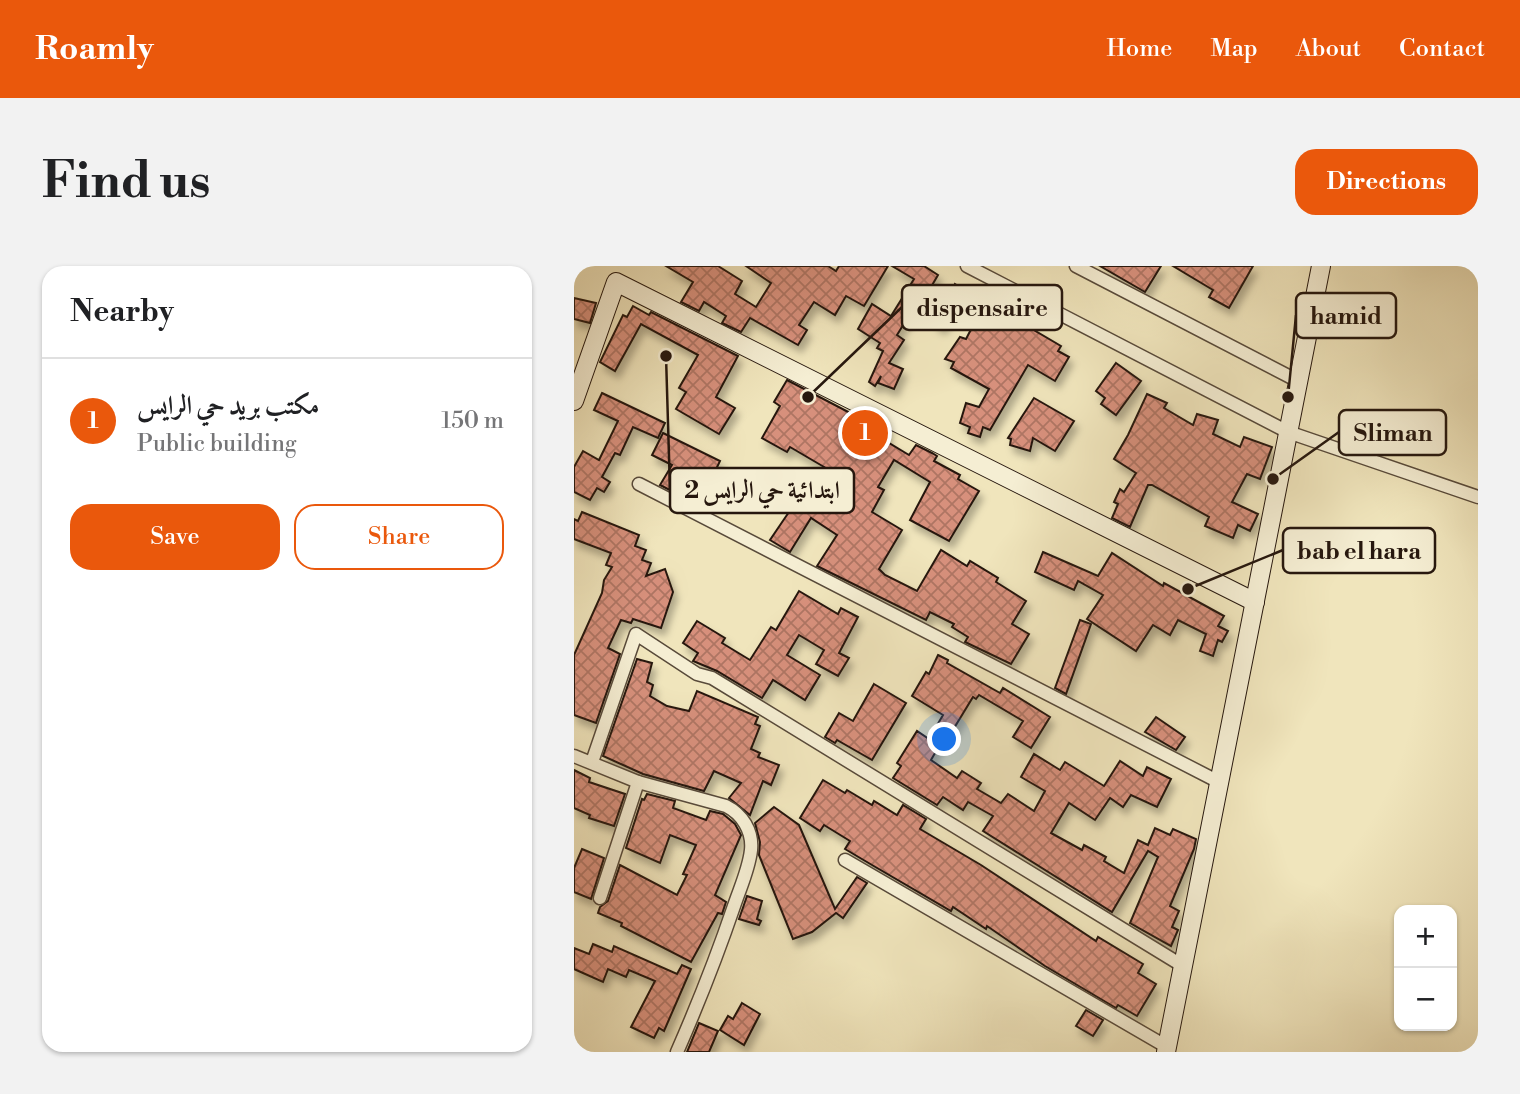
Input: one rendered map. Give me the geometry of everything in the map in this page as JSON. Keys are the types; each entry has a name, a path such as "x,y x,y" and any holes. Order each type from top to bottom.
{"street":[{"path":"967,266 1289,432 1478,497"},
{"path":"1076,266 1298,381"},
{"path":"845,860 1167,1050 1321,266"},
{"path":"574,401 579,372 616,282 1255,602"},
{"path":"639,484 1219,782"},
{"path":"592,762 636,634 697,674 712,678 1183,966"},
{"path":"574,756 638,782 735,811 748,829 751,848 747,869 716,961 677,1052"},
{"path":"600,898 638,782"}],"building":[{"path":"666,266 718,266 742,281 735,294 756,307 771,283 746,266 828,266 836,271 839,266 888,266 864,306 846,296 835,315 814,302 799,325 807,330 798,345 750,318 741,332 722,323 726,316 704,302 699,311 681,302 693,282"},
{"path":"892,266 924,266 938,275 914,316 910,314 897,335 904,340 889,363 903,369 894,389 878,383 881,376 875,386 869,382 883,351 877,348 880,343 858,329 872,304 891,316 914,279"},
{"path":"1100,266 1161,266 1145,292"},
{"path":"1173,266 1253,266 1229,308 1209,297 1213,290"},
{"path":"955,284 965,290 942,327 934,323"},
{"path":"574,298 596,303 590,323 574,319"},
{"path":"984,301 1023,321 1022,323 1061,346 1058,351 1069,357 1055,381 1028,365 990,430 983,427 980,437 968,433 970,427 960,423 966,403 979,407 989,389 951,368 954,362 945,359 960,337 966,339 979,314 976,312"},
{"path":"633,306 649,315 651,312 738,356 716,397 735,408 719,434 676,409 686,392 679,388 698,355 641,324 615,371 600,362 623,315 627,317"},
{"path":"1116,363 1141,381 1116,415 1101,404 1105,398 1096,391"},
{"path":"787,380 879,428 876,435 909,455 916,445 932,453 937,456 934,461 960,475 958,479 979,491 949,541 910,520 930,482 894,460 878,487 884,490 872,512 902,530 879,569 885,575 917,591 941,550 967,566 970,561 998,578 996,582 1026,601 1012,624 1029,634 1011,664 965,642 968,637 952,627 954,624 930,612 926,620 817,566 837,535 811,518 790,552 770,540 791,509 789,508 802,486 828,503 831,498 836,502 848,481 790,447 787,452 762,438 780,406 774,402"},
{"path":"602,393 665,423 658,438 633,427 620,455 615,453 602,477 610,482 604,492 597,488 590,500 574,492 574,467 583,451 599,460 618,421 594,410"},
{"path":"1147,394 1167,403 1164,408 1193,425 1197,414 1218,420 1213,434 1240,447 1244,437 1272,447 1260,479 1247,474 1232,502 1258,514 1250,531 1238,525 1233,538 1205,526 1209,517 1152,485 1148,485 1130,527 1112,518 1118,504 1114,502 1120,489 1124,492 1136,473 1114,459"},
{"path":"1034,398 1074,421 1055,451 1033,438 1030,451 1010,445 1011,439 1008,438"},
{"path":"663,433 720,461 699,505 660,485 672,465 652,455"},
{"path":"582,512 639,535 635,546 646,550 642,560 651,563 646,576 665,569 673,592 661,628 633,619 631,623 621,620 608,648 620,654 596,723 574,715 574,655 602,593 604,580 612,567 606,565 611,553 574,539 574,519 578,521"},
{"path":"1043,552 1098,576 1112,553 1163,586 1164,583 1224,616 1218,626 1228,631 1222,642 1218,640 1213,656 1200,651 1206,634 1178,620 1170,635 1153,625 1136,651 1087,619 1103,595 1078,581 1074,590 1035,572"},
{"path":"799,591 838,614 841,608 858,617 839,653 849,658 838,676 816,664 824,650 799,635 787,655 820,675 805,700 773,680 762,698 717,671 693,661 698,653 683,643 697,621 725,638 722,643 750,660 771,627 776,630"},
{"path":"1080,620 1091,624 1066,694 1055,688"},
{"path":"938,655 948,660 947,663 1000,693 1003,688 1050,717 1031,748 1013,737 1023,721 979,695 976,699 973,697 945,743 942,741 931,760 957,778 962,771 981,783 977,789 1001,803 1008,794 1034,811 1045,791 1021,777 1034,754 1060,770 1065,762 1104,786 1120,761 1143,776 1147,767 1171,779 1157,807 1131,795 1123,807 1110,798 1095,820 1069,803 1051,833 1082,850 1084,845 1106,857 1104,861 1124,873 1138,840 1148,845 1155,828 1170,835 1173,829 1196,839 1170,906 1179,911 1172,927 1178,930 1171,946 1130,923 1158,857 1148,851 1112,912 983,831 993,816 968,802 963,810 943,797 937,805 893,778 901,766 897,763 917,731 929,739 943,715 912,696 926,672 929,674"},
{"path":"637,659 652,663 647,682 653,685 650,696 667,706 689,711 697,691 758,717 755,724 760,726 751,749 760,753 758,757 779,765 771,785 763,781 750,815 729,798 741,783 714,771 704,791 643,774 603,756"},
{"path":"874,684 906,703 872,760 837,740 835,743 825,737 839,713 853,721"},
{"path":"1156,717 1185,737 1176,750 1145,732"},
{"path":"574,770 590,778 589,782 625,794 614,826 589,818 590,815 574,808"},
{"path":"823,780 872,805 874,801 897,815 903,805 926,819 920,829 981,865 1096,941 1098,937 1143,964 1138,973 1156,984 1137,1016 1118,1005 1116,1008 1045,966 987,926 986,929 953,907 951,911 845,849 850,841 824,825 820,831 800,818"},
{"path":"647,794 675,801 673,808 706,820 710,811 723,814 735,824 741,835 715,895 726,902 722,914 718,913 691,962 621,926 622,923 598,913 600,907 608,901 620,865 677,895 687,875 683,874 696,845 670,835 660,863 626,848 642,799 644,800"},
{"path":"774,807 799,825 835,909 857,877 867,883 843,918 836,913 812,932 793,939 759,855 760,842 755,823"},
{"path":"582,849 604,858 591,899 574,892 574,868"},
{"path":"747,896 762,901 757,919 761,921 759,925 739,919"},
{"path":"593,944 612,952 614,946 677,974 682,965 691,969 664,1031 659,1028 654,1038 631,1027 655,981 629,970 626,977 608,969 603,982 574,969 574,948 589,954"},
{"path":"742,1003 760,1014 744,1045 720,1030 728,1016 733,1019"},
{"path":"1086,1010 1103,1020 1093,1036 1076,1026"},
{"path":"699,1023 718,1031 709,1052 687,1052"}],"place":[{"name":"ابتدائية حي الرايس 2","path":"666,356"},
{"name":"dispensaire","path":"808,397"},
{"name":"hamid","path":"1288,397"},
{"name":"مكتب بريد حي الرايس","path":"865,433"},
{"name":"Sliman","path":"1273,479"},
{"name":"bab el hara","path":"1188,589"}]}
